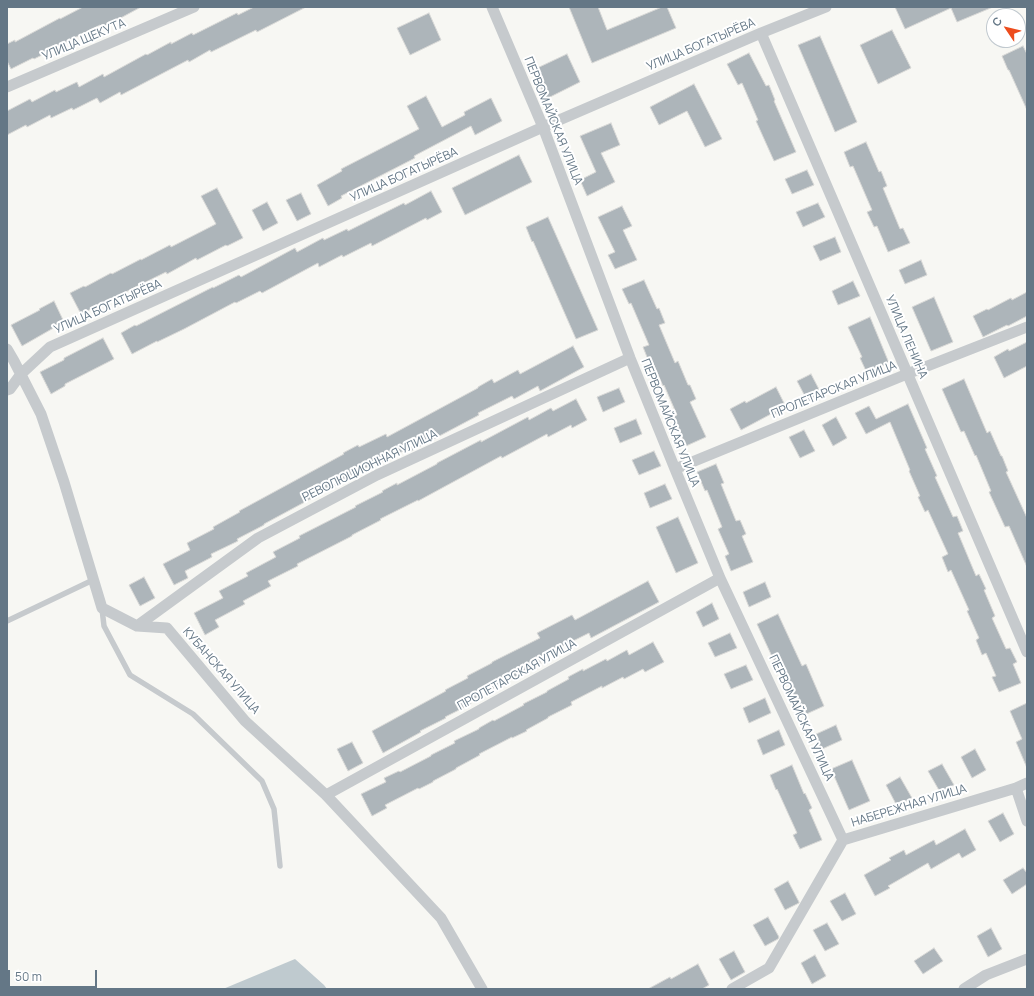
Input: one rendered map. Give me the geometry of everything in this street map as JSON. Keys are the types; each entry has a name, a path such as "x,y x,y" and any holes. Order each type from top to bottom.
{"street":[{"name":"УЛИЦА ЩЕКУТА","path":"7,87 194,7"},
{"name":"ПЕРВОМАЙСКАЯ УЛИЦА","path":"492,7 543,127 630,358 674,469 720,578 843,840"},
{"name":"УЛИЦА БОГАТЫРЁВА","path":"7,390 10,389 21,374 50,347 543,127 761,33 826,7"},
{"name":"УЛИЦА ЛЕНИНА","path":"761,33 1027,652"},
{"name":"ПРОЛЕТАРСКАЯ УЛИЦА","path":"674,469 1027,327"},
{"path":"7,349 41,414 64,482 102,608"},
{"name":"РЕВОЛЮЦИОННАЯ УЛИЦА","path":"137,626 258,538 377,475 630,358"},
{"name":"ПРОЛЕТАРСКАЯ УЛИЦА","path":"326,795 720,578"},
{"name":"КУБАНСКАЯ УЛИЦА","path":"102,608 137,626 167,628 245,721 326,795 441,918 482,989"},
{"name":"НАБЕРЕЖНАЯ УЛИЦА","path":"732,989 770,968 843,840 1016,788 1027,783"},
{"path":"1016,788 1027,821"},
{"path":"964,989 986,975 1027,959"}],"lane":[{"path":"7,621 93,580"},
{"path":"102,608 104,626 130,675 193,714 262,781 274,809 280,866"}],"shaded area":[{"path":"295,959 327,989 223,989"}],"building":[{"path":"83,7 141,7 102,28 100,25 34,59 33,58 11,69 7,61 7,44 15,40 15,42"},
{"path":"254,7 306,7 257,32 256,30 211,52 210,50 189,62 188,60 121,95 120,92 100,103 97,98 73,110 72,108 51,118 50,115 7,135 7,111 30,99 32,102 55,90 56,92 77,82 79,87 103,74 104,77 171,42 171,44 192,33 193,35 237,13 238,15"},
{"path":"569,7 598,7 607,30 662,7 667,7 676,28 592,63"},
{"path":"895,7 993,7 986,8 986,10 957,22 951,8 905,29"},
{"path":"429,13 441,40 410,55 397,28"},
{"path":"892,30 911,68 878,84 860,45"},
{"path":"820,36 857,122 835,132 798,45"},
{"path":"1019,48 1024,48 1027,54 1027,110 1009,70 1002,56"},
{"path":"749,53 766,86 769,85 775,100 774,101 796,152 774,161 756,121 758,120 742,83 738,85 727,64"},
{"path":"567,54 580,82 546,99 533,70"},
{"path":"694,84 722,139 705,147 687,111 659,125 650,107"},
{"path":"426,96 442,127 465,115 464,112 491,98 502,121 475,135 471,126 414,156 415,158 341,196 342,198 328,206 317,185 342,171 341,169 419,129 407,106"},
{"path":"611,123 620,145 601,153 615,182 587,196 580,180 596,172 580,136"},
{"path":"866,142 887,186 883,188 900,229 903,228 910,243 888,252 877,226 874,227 867,212 872,210 853,166 850,167 844,152"},
{"path":"519,155 532,182 465,215 452,188"},
{"path":"807,170 814,185 792,194 785,179"},
{"path":"217,188 243,238 197,260 196,258 167,274 166,272 81,314 70,293 170,245 171,247 216,224 201,196"},
{"path":"431,191 442,212 427,220 426,218 372,246 371,243 343,257 342,255 319,267 318,263 262,293 260,291 236,303 235,302 132,354 121,333 213,287 239,275 241,277 295,248 297,252 323,238 324,240 347,229 348,231 404,203 405,205"},
{"path":"301,193 311,214 297,221 286,200"},
{"path":"267,202 278,223 263,231 252,210"},
{"path":"818,203 825,217 803,227 796,212"},
{"path":"622,206 632,226 623,230 637,260 615,269 608,255 615,252 598,217"},
{"path":"548,217 598,330 576,339 526,227"},
{"path":"835,237 841,252 820,261 813,246"},
{"path":"921,260 927,275 905,284 899,270"},
{"path":"644,280 665,323 659,325 675,363 678,361 688,385 690,385 696,399 690,402 706,437 686,446 673,417 677,415 664,385 663,386 652,361 649,362 643,347 649,345 631,303 629,304 622,289"},
{"path":"853,281 860,296 838,305 832,291"},
{"path":"1027,292 1027,316 983,337 973,316 1011,298 1012,300"},
{"path":"934,297 953,342 931,351 912,307"},
{"path":"54,301 64,322 22,346 11,325"},
{"path":"870,317 889,363 867,373 860,358 862,357 848,327"},
{"path":"103,338 114,359 65,384 65,386 51,394 40,372"},
{"path":"1027,342 1027,366 1004,378 994,357 1008,349 1009,351"},
{"path":"573,346 584,367 540,391 538,386 514,399 512,396 478,413 479,415 411,451 409,448 382,462 381,460 341,481 342,482 237,539 238,541 211,554 212,557 185,571 188,578 174,585 163,564 190,550 187,543 214,529 213,527 240,512 239,511 358,445 359,447 386,434 387,437 492,379 494,383 518,370 520,374"},
{"path":"811,374 822,395 808,402 797,381"},
{"path":"964,379 987,433 990,431 1002,456 1008,471 1006,472 1027,518 1027,567 1009,526 1005,527 989,492 991,491 976,455 975,456 964,431 961,432 942,389"},
{"path":"776,387 787,409 772,416 771,414 741,430 730,409 745,401 746,403"},
{"path":"619,388 625,402 603,412 597,397"},
{"path":"576,399 587,420 572,428 571,425 548,437 547,434 502,458 501,456 297,564 298,566 268,581 271,586 243,601 245,604 215,620 219,627 205,635 194,613 223,598 219,591 248,576 246,573 276,557 273,552 300,538 299,536 383,492 382,491 397,483 397,485 481,440 481,442 528,417 529,420 551,408 553,411"},
{"path":"908,404 927,448 925,449 937,476 935,477 953,517 957,516 963,531 958,533 976,576 979,574 986,589 984,590 995,616 992,618 1006,649 1010,648 1017,662 1013,664 1021,683 999,692 992,677 996,676 986,653 982,655 976,640 979,638 967,611 969,610 951,570 948,572 942,557 948,554 928,510 925,512 918,497 920,496 890,422 866,434 855,413 869,406 876,419"},
{"path":"836,417 847,438 833,446 822,425"},
{"path":"636,419 642,434 620,443 614,428"},
{"path":"804,430 815,451 800,458 789,437"},
{"path":"654,451 661,466 639,475 632,460"},
{"path":"716,464 724,483 721,484 736,521 740,520 746,534 742,536 753,562 731,571 725,556 729,554 718,529 722,527 707,490 705,491 697,472"},
{"path":"665,484 672,499 650,508 644,493"},
{"path":"678,517 698,563 676,573 656,527"},
{"path":"144,577 155,598 140,606 129,585"},
{"path":"648,581 659,602 591,638 589,633 539,658 541,664 470,701 471,704 445,717 446,718 420,731 421,732 383,753 372,731 446,691 445,690 468,678 467,676 492,662 540,638 537,633 572,615 575,620"},
{"path":"765,582 771,597 749,607 743,592"},
{"path":"712,603 719,619 703,627 696,612"},
{"path":"778,614 802,666 806,664 824,706 802,716 779,661 775,663 757,624"},
{"path":"730,633 737,648 715,657 708,643"},
{"path":"653,642 664,662 645,672 643,669 602,688 602,686 571,702 572,705 548,717 526,730 527,731 479,754 480,755 433,782 385,805 387,808 372,816 361,794 386,782 384,778 399,771 400,772 455,743 454,741 524,705 523,704 547,692 569,679 568,677 583,669 583,671 606,659 607,661 627,650 629,655"},
{"path":"746,665 753,680 731,689 724,674"},
{"path":"765,698 771,713 749,723 743,708"},
{"path":"1027,703 1027,768 1016,742 1022,739 1010,711"},
{"path":"836,725 842,740 820,750 814,735"},
{"path":"779,730 785,745 763,755 757,740"},
{"path":"352,742 363,763 348,771 337,749"},
{"path":"975,749 986,770 972,778 961,757"},
{"path":"852,760 870,801 849,810 831,769"},
{"path":"942,764 954,785 940,792 928,771"},
{"path":"792,765 804,794 805,793 812,808 809,810 822,840 800,849 793,835 797,833 770,775"},
{"path":"900,777 912,798 897,806 886,785"},
{"path":"1003,813 1014,834 1000,842 988,821"},
{"path":"965,829 976,850 962,858 959,853 931,869 928,863 888,886 890,888 875,896 864,875 891,860 889,858 904,850 906,855 934,840 936,845"},
{"path":"1023,868 1027,873 1027,884 1012,894 1003,880"},
{"path":"788,881 799,903 785,910 774,889"},
{"path":"845,893 856,914 842,921 830,901"},
{"path":"768,917 779,937 765,946 753,925"},
{"path":"827,923 839,944 825,951 813,930"},
{"path":"991,928 1002,949 988,957 977,936"},
{"path":"934,948 943,961 923,974 914,961"},
{"path":"734,951 745,972 731,980 719,959"},
{"path":"815,955 826,976 812,984 801,963"},
{"path":"698,964 709,985 702,989 648,989 670,977 671,979"}]}
